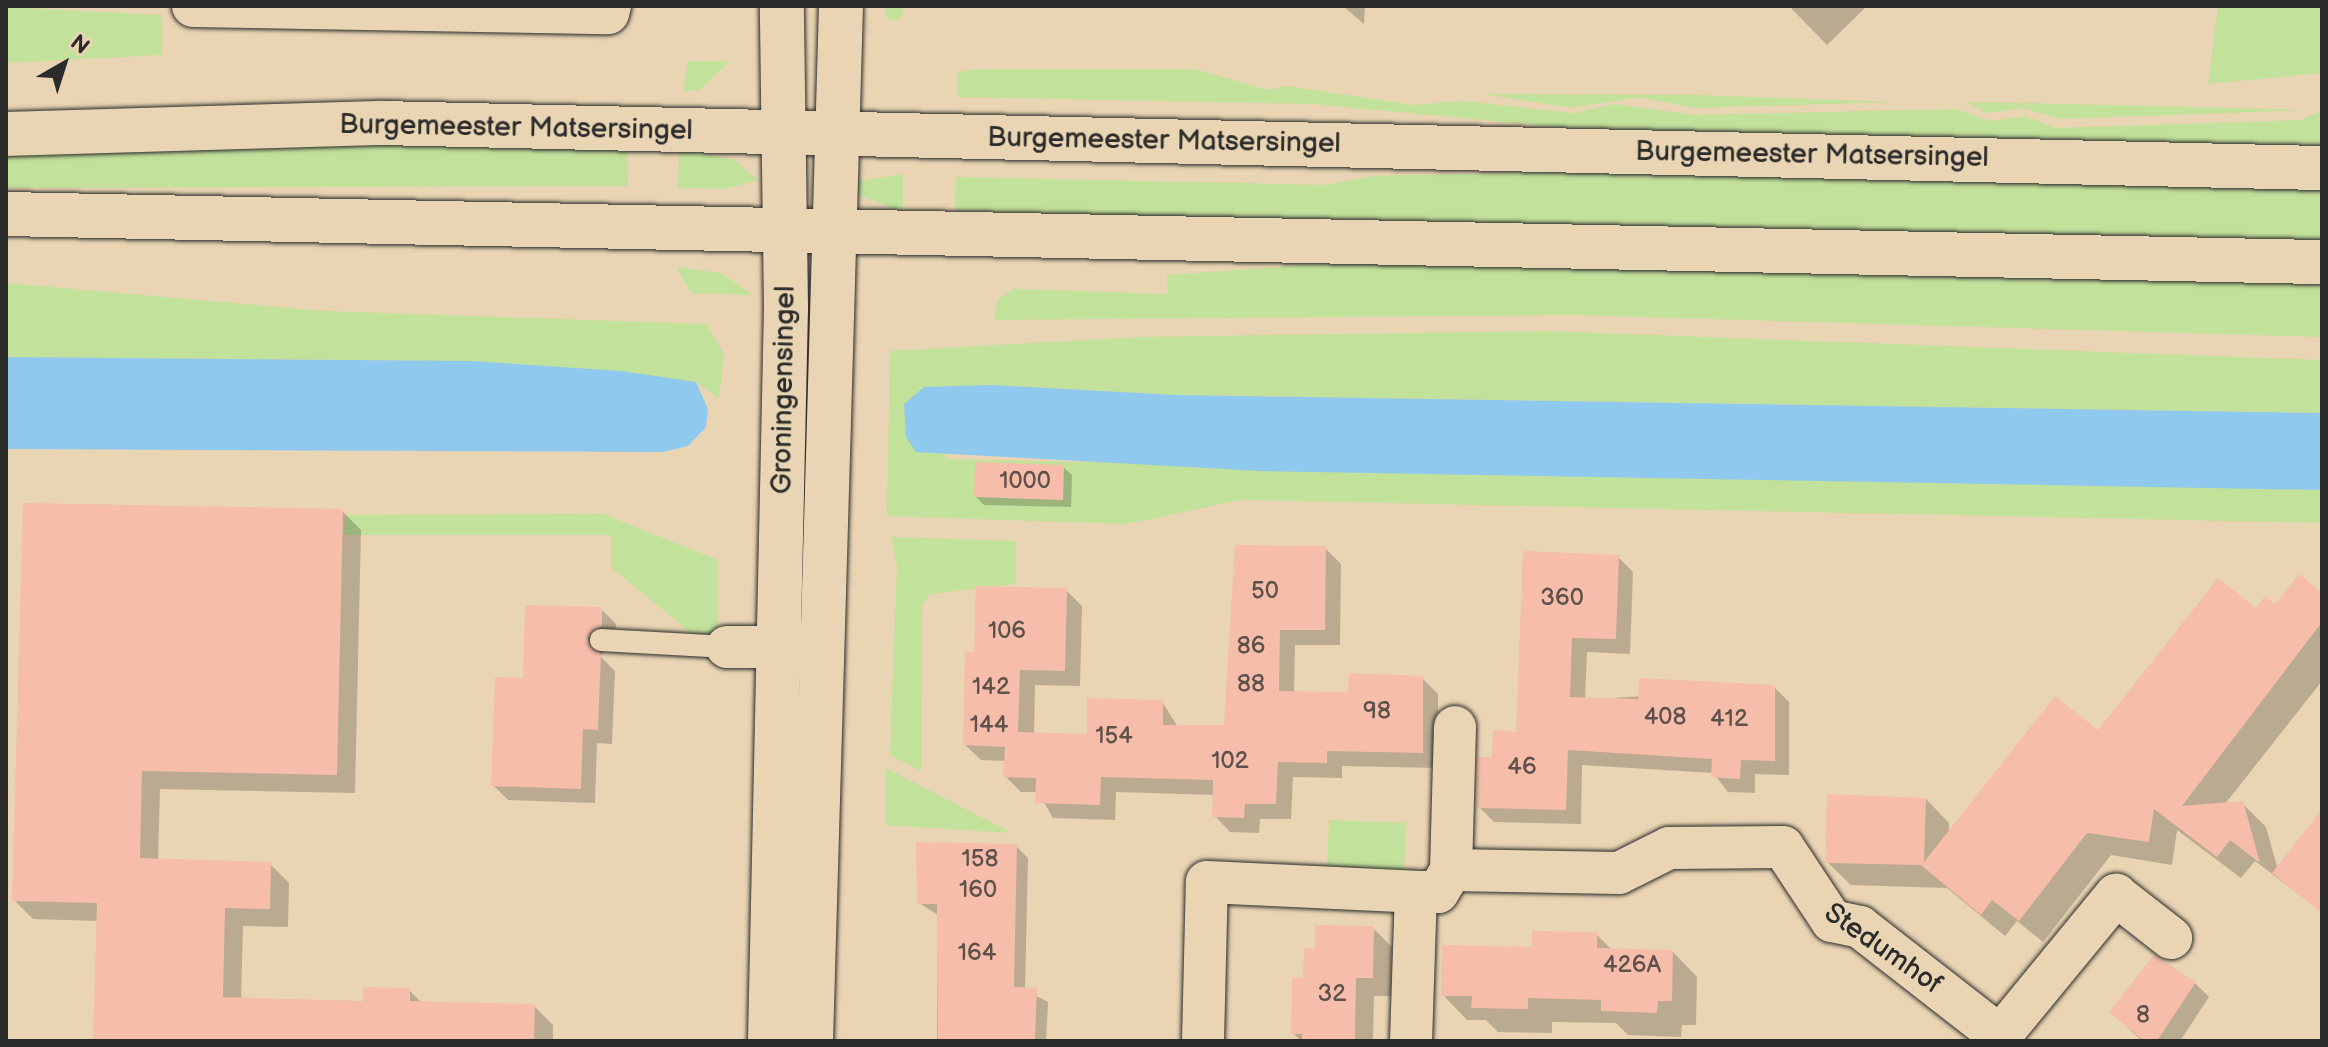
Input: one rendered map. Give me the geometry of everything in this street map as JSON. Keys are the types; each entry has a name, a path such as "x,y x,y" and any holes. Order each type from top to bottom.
{"main road":[{"name":"Groningensingel","path":"770,1041 786,229 782,6"},
{"name":"Groningensingel","path":"811,1041 826,647 841,6"},
{"name":"Burgemeester Matsersingel","path":"6,134 381,123 2322,168"},
{"path":"6,214 2322,262"}],"street":[{"path":"193,6 608,13 610,6"},
{"path":"727,647 826,647"},
{"path":"1203,1041 1207,882 1438,892 1451,870 1455,727"},
{"name":"Stedumhof","path":"1451,870 1619,873 1669,848 1783,847 1832,921 1860,927 1998,1038 2116,895 2171,938"},
{"path":"1411,1041 1416,892"}],"lane":[{"path":"601,640 727,647"}],"green space":[{"path":"890,2 898,2 903,11 901,18 890,20 885,15 885,7"},
{"path":"2218,6 2322,6 2322,73 2208,84"},
{"path":"6,7 162,15 162,55 6,63"},
{"path":"688,61 728,63 700,90 683,91"},
{"path":"977,69 1195,69 1268,90 1288,86 1412,105 1462,101 1574,113 1615,104 1694,115 1956,109 1991,121 2025,116 2055,128 2300,120 2322,110 2322,146 1612,132 1312,104 957,97 958,72"},
{"path":"1482,94 1697,95 1896,102 1695,108 1638,97 1571,108"},
{"path":"1968,102 2305,110 2061,119 2022,108 1986,113"},
{"path":"307,144 627,148 628,186 6,188 6,151"},
{"path":"679,149 735,160 758,180 725,189 678,188"},
{"path":"1597,171 2322,188 2322,242 955,212 956,177 1325,185 1372,176"},
{"path":"903,174 903,212 857,194 854,182"},
{"path":"1333,263 2322,283 2322,337 1574,315 994,320 998,299 1014,289 1168,294 1167,275"},
{"path":"676,267 721,273 753,295 691,293"},
{"path":"6,283 324,311 707,324 724,355 719,398 696,382 472,361 6,357"},
{"path":"1547,331 2322,360 2322,413 1175,395 992,385 969,386 945,459 2322,490 2322,523 1241,500 1126,524 887,516 890,351 1140,337"},
{"path":"603,514 718,560 718,645 702,642 611,567 611,535 344,535 345,515"},
{"path":"891,537 1016,541 1016,584 930,594 922,605 921,771 890,755 897,566"},
{"path":"886,768 1012,833 886,825"},
{"path":"1329,820 1406,823 1404,874 1327,871"}],"water":[{"path":"6,357 472,361 621,371 696,382 708,409 706,427 688,446 663,452 6,449"},
{"path":"992,385 1175,395 2322,413 2322,490 1260,471 916,452 906,437 904,404 924,387"}],"building":[{"path":"975,462 1064,465 1063,500 974,497"},
{"path":"23,503 343,509 337,775 142,771 140,858 271,862 270,909 225,908 223,997 363,1001 363,987 410,988 410,1001 535,1004 534,1041 93,1040 97,903 12,901"},
{"path":"1235,545 1326,546 1325,630 1280,630 1279,691 1348,692 1349,673 1423,676 1423,753 1327,751 1327,763 1278,762 1276,804 1245,804 1244,818 1212,817 1213,780 1101,777 1100,805 1035,803 1036,778 1003,777 1005,747 963,745 965,652 974,652 976,586 1067,588 1065,671 1020,670 1018,732 1087,734 1087,698 1163,700 1163,725 1224,725"},
{"path":"1523,551 1619,555 1616,639 1572,638 1570,697 1638,699 1639,678 1775,685 1775,761 1741,760 1740,779 1711,777 1712,759 1568,750 1566,810 1477,808 1478,757 1492,757 1493,730 1516,732"},
{"path":"2299,574 2322,593 2322,622 2182,806 2243,801 2260,863 2230,840 2217,857 2154,809 2149,842 2087,833 2019,921 1992,900 1981,915 1921,865 1825,863 1827,794 1926,798 1924,862 2055,696 2098,730 2218,578 2256,608 2265,596 2275,604"},
{"path":"525,605 602,607 602,626 587,638 601,654 598,730 583,729 581,789 491,786 495,677 523,678"},
{"path":"2322,809 2322,913 2272,873"},
{"path":"916,842 1017,844 1014,987 1037,988 1035,1041 938,1041 937,904 917,904"},
{"path":"1315,925 1374,926 1373,978 1356,978 1355,1041 1302,1041 1302,1034 1291,1034 1292,977 1303,978 1304,948 1315,949"},
{"path":"1532,931 1597,932 1597,948 1673,950 1672,1001 1658,1001 1657,1013 1601,1011 1601,1000 1528,998 1528,1009 1471,1008 1472,996 1441,996 1442,945 1532,947"},
{"path":"2154,955 2196,982 2157,1041 2144,1041 2109,1012"}]}
